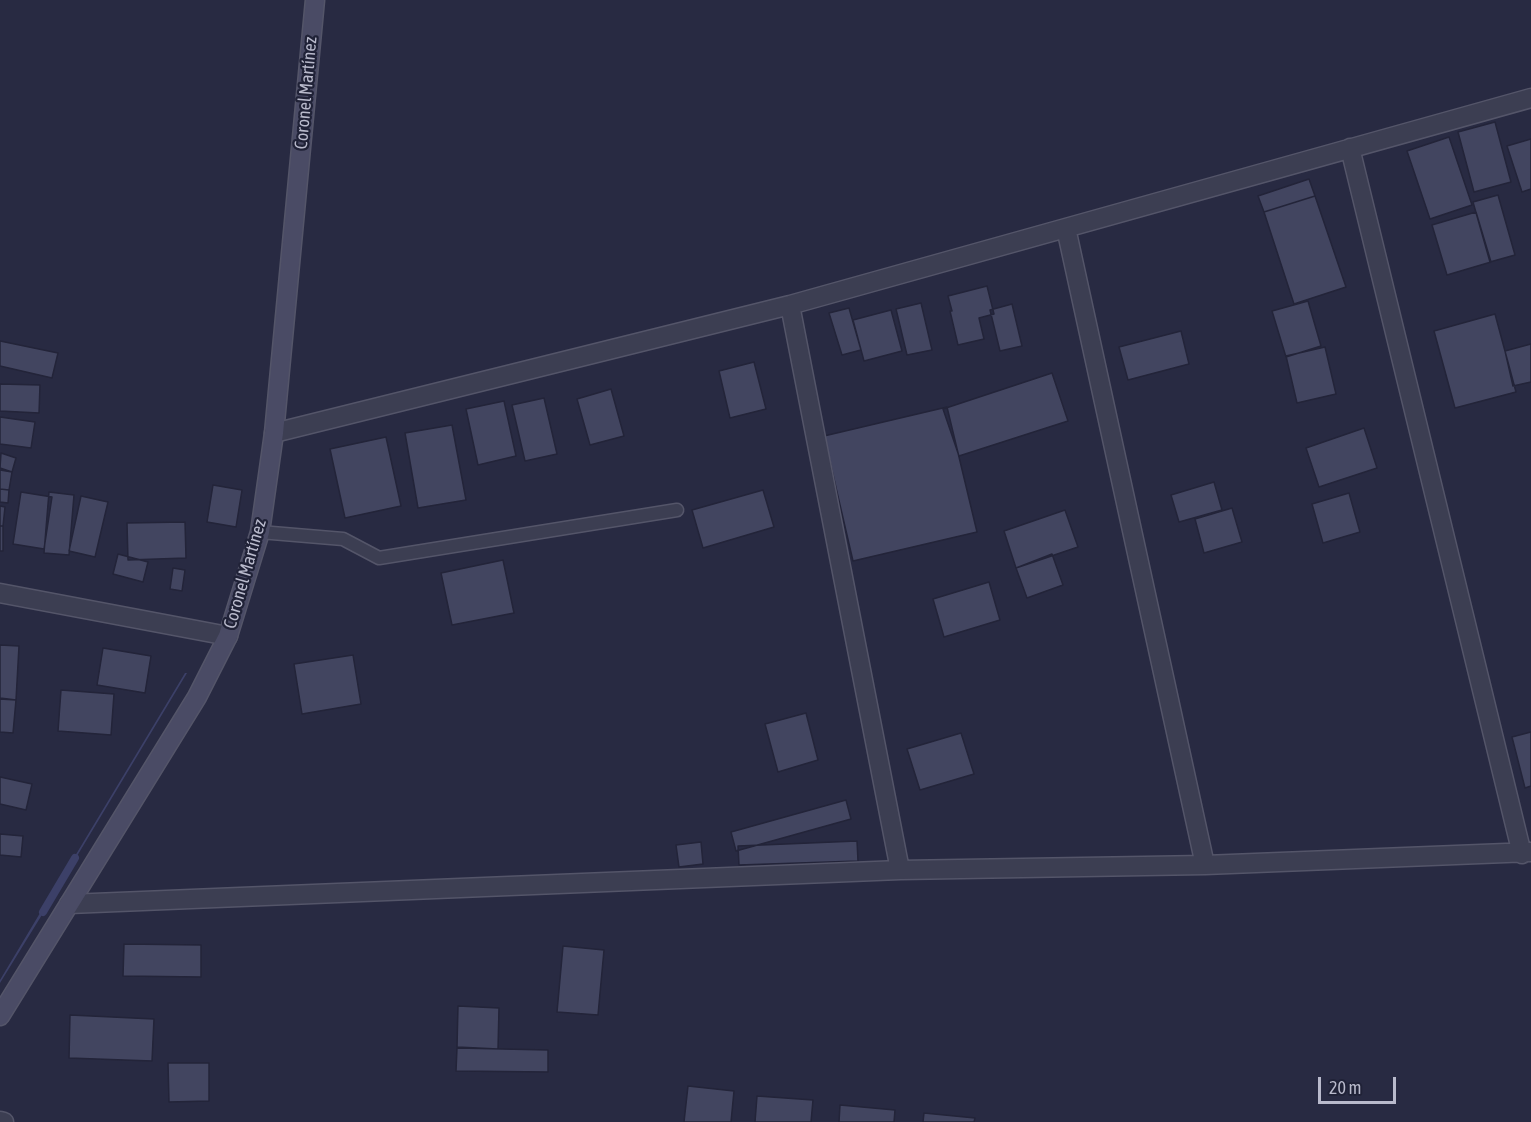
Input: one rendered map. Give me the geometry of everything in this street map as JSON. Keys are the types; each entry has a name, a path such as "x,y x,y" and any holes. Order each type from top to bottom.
{"main road":[{"name":"Coronel Martínez","path":"0,1016 197,697 228,636 260,532 274,433 315,0"}],"street":[{"path":"274,433 790,305 1531,98"},
{"path":"69,904 900,870 1205,865 1527,853 1350,148"},
{"path":"1066,228 1205,865"},
{"path":"790,305 900,870"},
{"path":"0,593 228,636"}],"lane":[{"path":"260,532 343,538 379,558 677,510"}],"water":[{"path":"185,673 187,673 69,866"},
{"path":"46,903 48,905 0,983 0,980"}],"building":[{"path":"1495,122 1511,182 1474,192 1458,132"},
{"path":"1449,137 1472,205 1430,219 1407,151"},
{"path":"1531,139 1531,189 1522,192 1507,146"},
{"path":"1309,179 1315,196 1264,212 1258,196"},
{"path":"1498,195 1515,255 1490,262 1473,202"},
{"path":"1315,196 1346,287 1294,304 1264,212"},
{"path":"1476,212 1491,262 1447,275 1432,225"},
{"path":"987,286 994,314 979,318 984,339 958,345 948,296"},
{"path":"1308,301 1321,346 1286,357 1272,311"},
{"path":"921,303 932,350 907,355 896,309"},
{"path":"1012,304 1022,346 1000,351 990,310"},
{"path":"849,308 861,350 842,355 829,313"},
{"path":"891,310 902,351 864,361 853,320"},
{"path":"1495,314 1516,392 1455,408 1434,331"},
{"path":"1181,331 1189,364 1128,380 1119,347"},
{"path":"0,341 58,353 52,378 0,366"},
{"path":"1531,344 1531,382 1513,386 1505,351"},
{"path":"1325,347 1336,394 1297,403 1286,356"},
{"path":"754,362 766,409 730,418 719,371"},
{"path":"1052,373 1068,421 959,456 943,409"},
{"path":"0,384 40,385 39,413 0,411"},
{"path":"611,389 624,436 590,445 577,399"},
{"path":"544,398 557,454 525,461 512,405"},
{"path":"504,401 516,456 478,465 466,409"},
{"path":"947,407 977,532 853,561 824,436"},
{"path":"0,417 35,422 31,448 0,444"},
{"path":"452,425 466,500 418,508 405,433"},
{"path":"1364,428 1377,468 1319,487 1306,448"},
{"path":"386,437 401,506 345,518 330,449"},
{"path":"1,453 16,458 12,472 0,468"},
{"path":"0,470 12,472 9,490 0,489"},
{"path":"1214,482 1222,510 1179,522 1171,495"},
{"path":"213,485 242,490 236,527 207,522"},
{"path":"0,489 9,490 8,503 0,502"},
{"path":"763,490 774,527 703,548 692,510"},
{"path":"21,492 52,497 44,549 13,544"},
{"path":"49,492 74,495 69,555 44,553"},
{"path":"1349,493 1360,532 1323,543 1312,504"},
{"path":"81,496 108,502 95,557 69,551"},
{"path":"0,506 5,507 3,526 0,526"},
{"path":"1232,508 1242,542 1204,553 1195,519"},
{"path":"1065,510 1078,547 1016,568 1004,531"},
{"path":"185,522 186,558 128,560 127,523"},
{"path":"0,526 3,526 3,551 0,551"},
{"path":"118,554 148,562 143,582 113,574"},
{"path":"1052,554 1063,585 1027,598 1016,568"},
{"path":"503,560 514,613 452,625 441,573"},
{"path":"173,568 185,570 182,591 170,589"},
{"path":"989,582 1000,620 944,637 933,599"},
{"path":"0,645 19,646 16,700 0,699"},
{"path":"103,648 151,656 145,693 97,685"},
{"path":"353,655 361,704 302,714 294,664"},
{"path":"61,690 114,694 111,735 58,731"},
{"path":"0,698 16,700 13,733 0,732"},
{"path":"806,713 818,760 778,772 765,724"},
{"path":"1531,732 1531,786 1525,788 1512,737"},
{"path":"961,733 974,774 920,790 907,749"},
{"path":"0,777 32,784 26,810 0,804"},
{"path":"846,800 851,819 736,851 731,832"},
{"path":"0,834 23,836 21,857 0,855"},
{"path":"857,841 858,861 739,865 738,846"},
{"path":"701,842 703,864 679,867 676,845"},
{"path":"124,944 201,945 201,977 123,976"},
{"path":"563,946 604,950 598,1015 557,1012"},
{"path":"458,1006 499,1008 498,1049 457,1047"},
{"path":"70,1015 154,1019 152,1061 69,1058"},
{"path":"457,1048 548,1050 548,1072 456,1071"},
{"path":"168,1063 209,1063 209,1101 169,1102"},
{"path":"688,1086 734,1091 731,1122 684,1122"},
{"path":"757,1096 813,1100 811,1122 755,1122"},
{"path":"840,1105 895,1110 894,1122 839,1122"},
{"path":"924,1113 975,1118 974,1122 923,1122"}],"waterway":[{"path":"43,912 75,858"}]}
